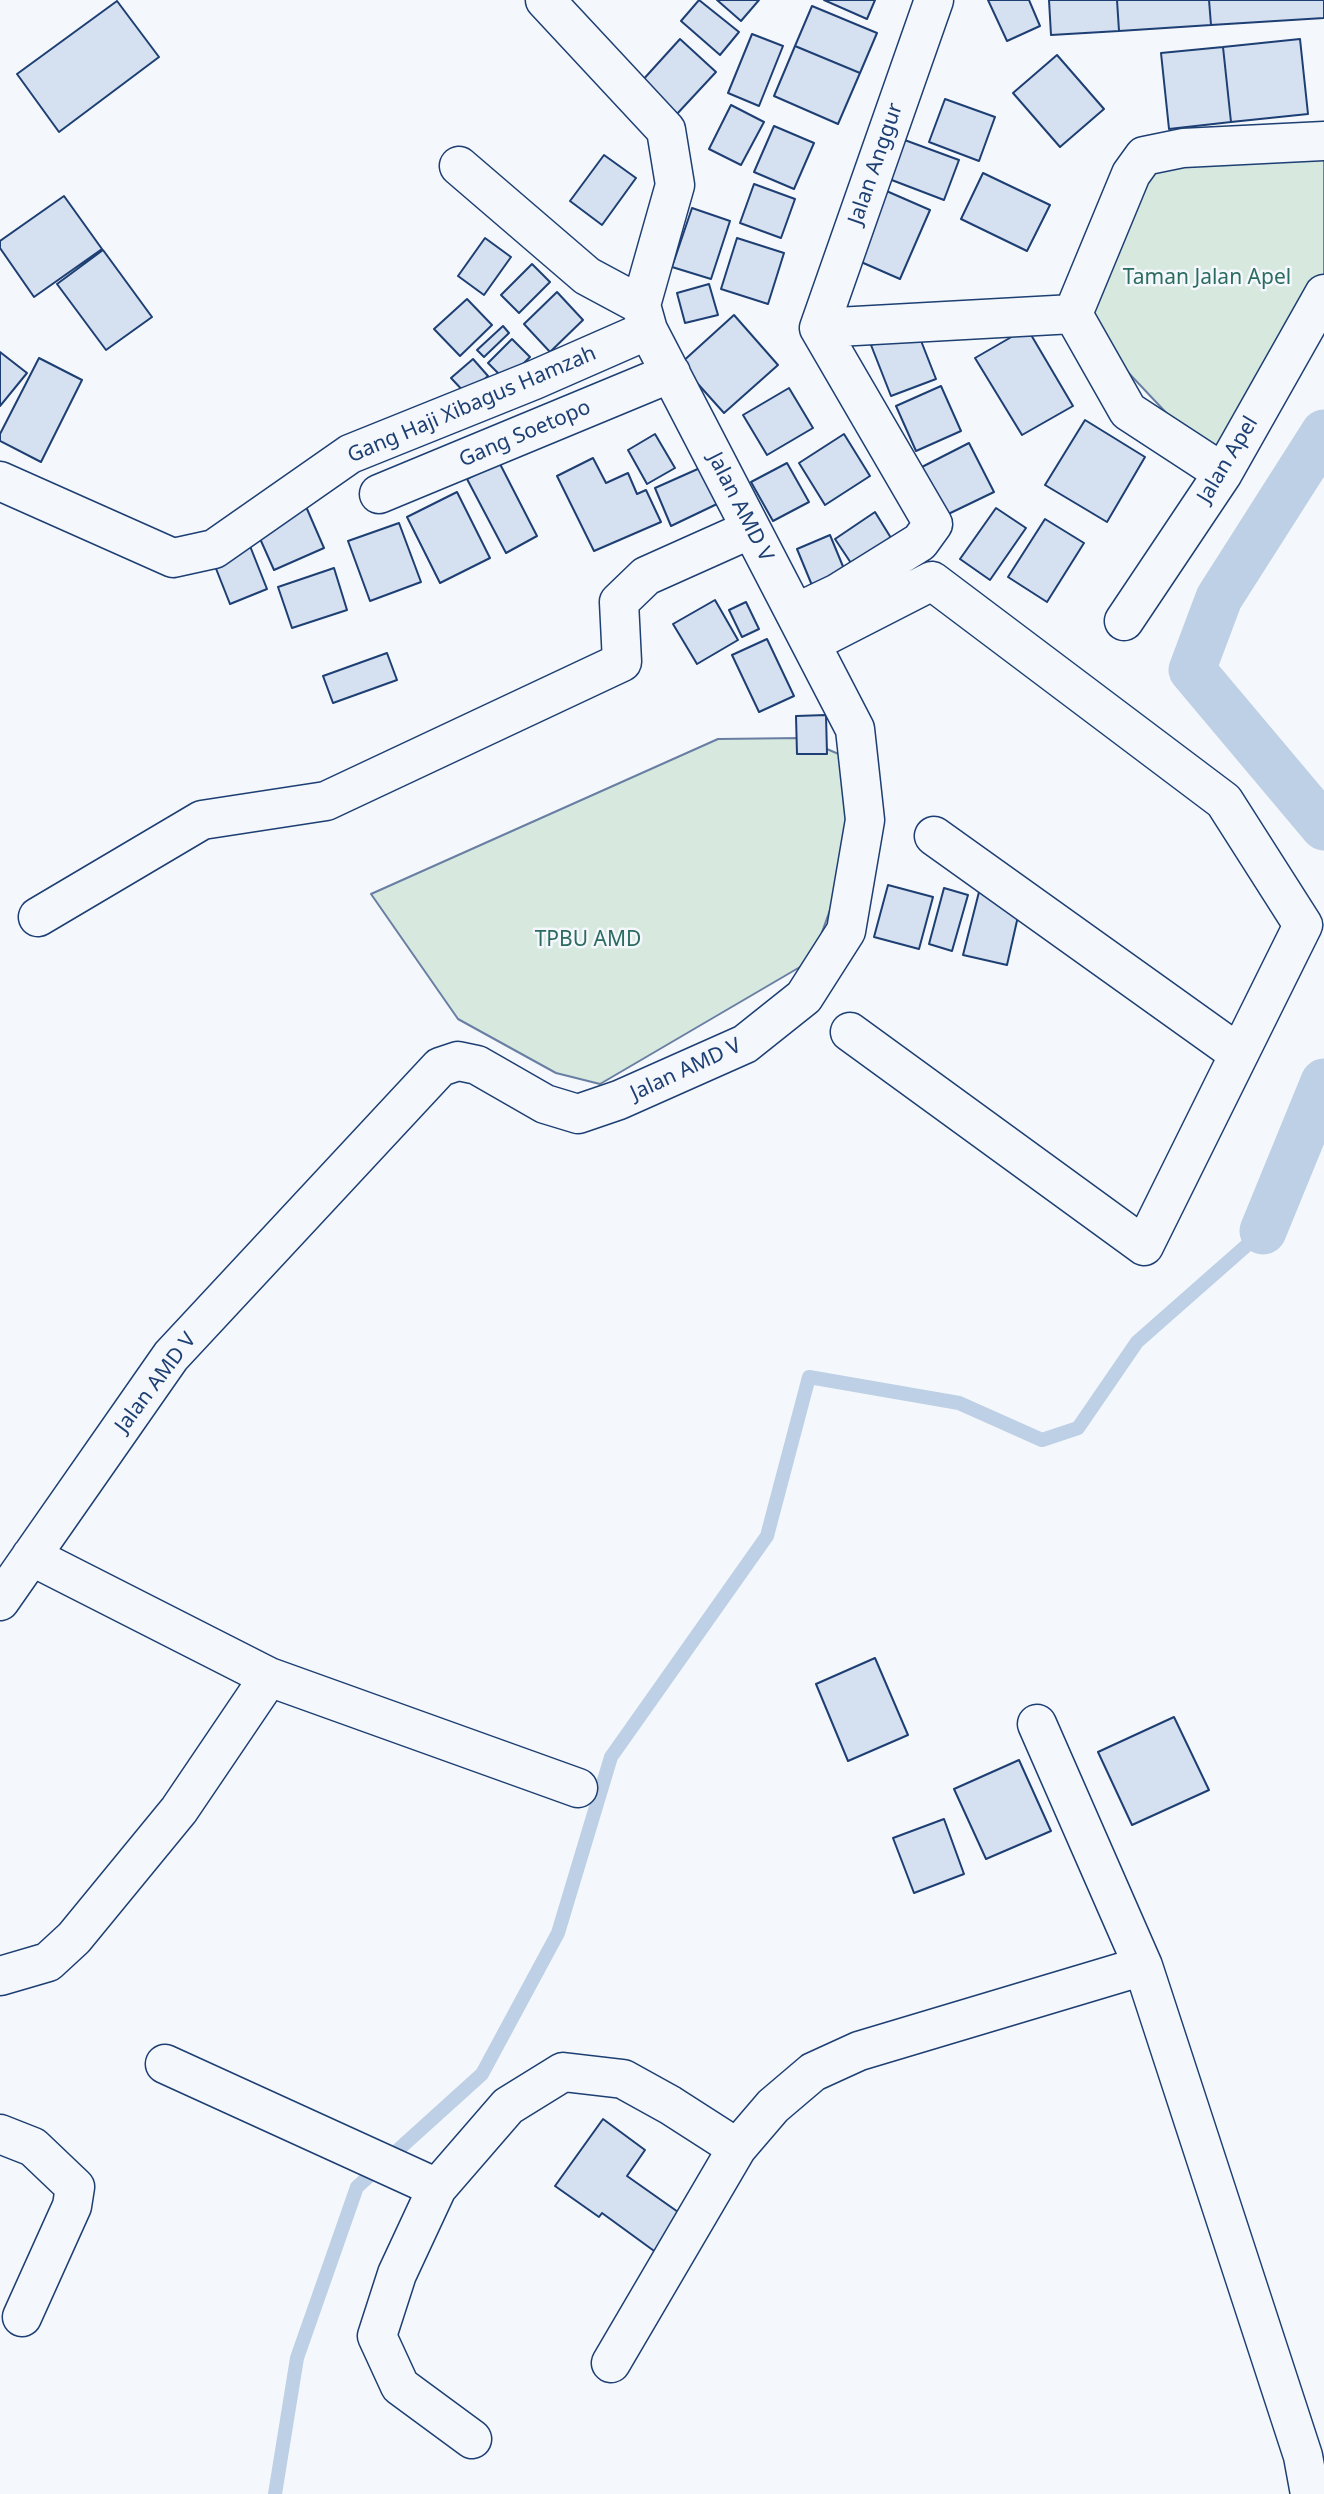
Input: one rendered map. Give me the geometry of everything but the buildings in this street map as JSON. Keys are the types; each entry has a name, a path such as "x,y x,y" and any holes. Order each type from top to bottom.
{"street":[{"path":"459,166 587,276 645,317 675,186 666,130 545,0"},
{"name":"Jalan Anggur","path":"819,328 934,0"},
{"path":"1073,314 1131,174 1144,156 1183,148 1324,141"},
{"name":"Jalan Apel","path":"1124,621 1223,472 1324,294"},
{"path":"803,628 838,593 920,542 933,524 819,328 1073,314"},
{"path":"1073,314 1128,411 1223,472"},
{"name":"Jalan AMD V","path":"0,1601 171,1356 440,1067 458,1061 477,1065 545,1104 578,1114 620,1100 746,1044 804,997 846,932 865,820 855,729 671,373 645,317"},
{"name":"Gang Haji Xibagus Hamzah","path":"0,481 173,558 214,549 350,454 534,380 645,317"},
{"name":"Gang Soetopo","path":"379,494 671,373"},
{"path":"38,917 202,820 326,801 622,662 620,602 646,576 751,529"},
{"path":"803,628 932,581 1224,802 1303,925 1144,1246 850,1032"},
{"path":"934,836 1239,1054"},
{"path":"31,1556 269,1677 578,1788"},
{"path":"0,1976 48,1962 74,1938 179,1810 269,1677"},
{"path":"1037,1724 1143,1966 1303,2456 1308,2493"},
{"path":"611,2363 737,2148 773,2106 813,2072 859,2051 1143,1966"},
{"path":"165,2064 437,2188"},
{"path":"472,2440 400,2386 377,2336 397,2274 437,2188 508,2106 563,2072 623,2078 737,2148"},
{"path":"0,2134 33,2147 75,2187 72,2206 22,2317"}],"green space":[{"name":"Taman Jalan Apel","path":"1324,145 1324,291 1223,473 1073,314 1131,174"},
{"name":"TPBU AMD","path":"801,738 848,758 844,871 812,960 600,1084 556,1073 458,1019 371,894 718,739"}],"waterway":[{"path":"1324,433 1219,598 1192,670 1324,827"},
{"path":"1263,1231 1324,1082"},
{"path":"275,2494 297,2358 357,2187 482,2074 558,1933 611,1757 767,1536 809,1377 959,1403 1042,1440 1078,1428 1137,1342 1263,1231"}]}
